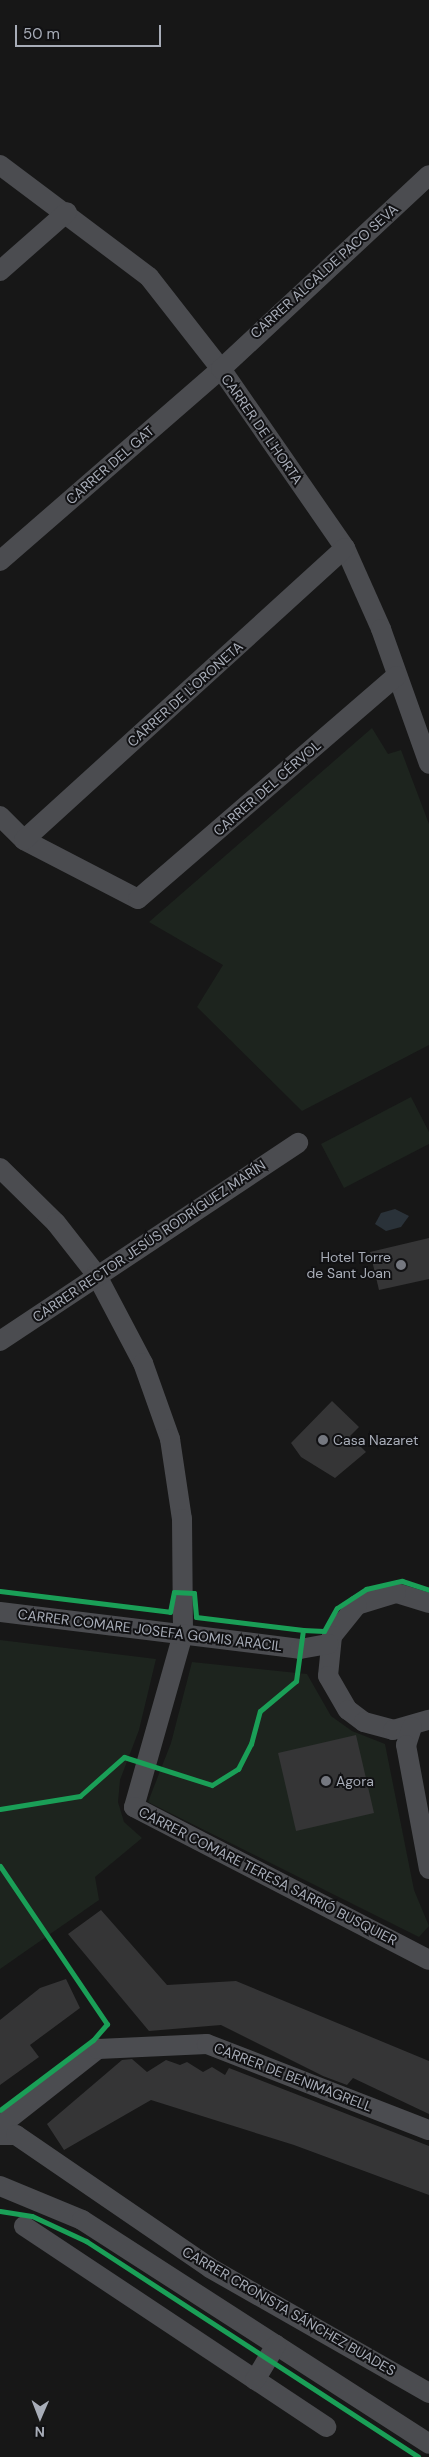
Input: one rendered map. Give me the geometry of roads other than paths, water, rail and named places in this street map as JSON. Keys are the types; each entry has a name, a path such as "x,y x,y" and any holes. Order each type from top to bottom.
{"street":[{"name":"CARRER DE L'HORTA","path":"0,165 67,212 149,277 221,369 345,548 381,629 396,676 429,764"},
{"name":"CARRER ALCALDE PACO SEVA","path":"221,369 429,175"},
{"path":"0,271 67,212"},
{"name":"CARRER DEL GAT","path":"0,561 221,369"},
{"name":"CARRER DE L'ORONETA","path":"24,840 345,548"},
{"name":"CARRER DEL CÉRVOL","path":"24,840 138,899 396,676"},
{"path":"0,816 24,840"},
{"name":"CARRER RECTOR JESÚS RODRÍGUEZ MARÍN","path":"0,1341 96,1274 298,1142"},
{"path":"0,1168 56,1223 96,1274 143,1364 170,1439 182,1519 182,1634"},
{"path":"429,1603 396,1593 376,1596 342,1618 329,1654 336,1694 348,1710 364,1722 410,1730 429,1869"},
{"name":"CARRER COMARE JOSEFA GOMIS ARACIL","path":"0,1612 329,1654"},
{"name":"CARRER COMARE TERESA SARRIÓ BUSQUIER","path":"182,1634 134,1807 429,1960"},
{"name":"CARRER DE BENIMAGRELL","path":"0,2126 98,2049 207,2044 429,2130"},
{"name":"CARRER CRONISTA SÁNCHEZ BUADES","path":"0,2135 16,2135 210,2268 429,2393"},
{"path":"0,2186 82,2220 429,2444"},
{"path":"24,2226 326,2427"},
{"path":"255,2380 276,2345"}],"place":[{"name":"Hotel Torre de Sant Joan","path":"401,1265"},
{"name":"Casa Nazaret","path":"323,1440"},
{"name":"Agora","path":"326,1781"}]}
